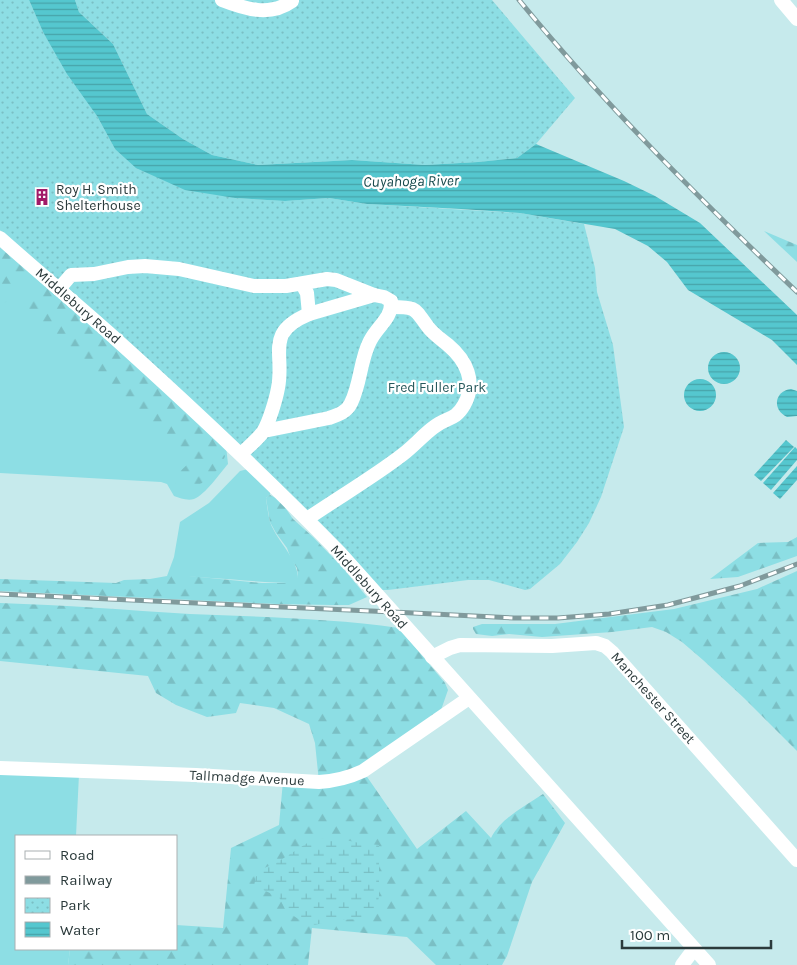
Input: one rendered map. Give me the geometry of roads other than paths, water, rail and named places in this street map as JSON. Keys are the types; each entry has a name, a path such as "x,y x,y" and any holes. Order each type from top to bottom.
{"street":[{"path":"222,0 244,9 266,11 284,8 292,1"},
{"path":"781,0 797,19"},
{"name":"Middlebury Road","path":"0,238 241,454 307,519 340,553 709,965"},
{"path":"59,289 71,275 94,274 128,267 145,266 179,269 254,286 302,284 327,279 336,280 391,301 390,314 375,331 367,347 352,399 346,410 330,418 264,431"},
{"path":"302,284 308,293 309,314"},
{"path":"241,454 264,431 278,388 279,341 287,328 309,314 374,295"},
{"path":"307,519 401,456 434,426 453,418 467,398 470,381 469,373 457,352 431,331 418,312 411,309 391,307"},
{"name":"Manchester Street","path":"432,657 450,648 473,644 552,646 602,644 608,648 797,860"},
{"name":"Tallmadge Avenue","path":"0,768 196,775 319,782 335,781 363,771 469,698"},
{"path":"682,965 694,949"}],"water":[{"name":"Cuyahoga River","path":"29,0 75,0 79,12 113,44 147,114 183,139 212,155 258,165 352,160 425,165 517,158 536,144 624,181 655,196 700,223 797,315 797,365 772,340 688,290 667,262 648,246 615,229 520,213 367,204 329,198 285,201 235,198 185,190 136,168 115,149 97,116 67,74 43,32"},
{"path":"724,352 730,353 735,357 739,362 739,374 735,379 730,383 724,384 718,383 713,379 709,374 708,368 709,362 713,357 718,353"},
{"path":"700,379 706,380 711,384 715,389 715,401 711,406 706,410 700,411 694,410 689,406 685,401 684,395 685,389 689,384 694,380"},
{"path":"791,389 797,391 797,416 787,417 779,410 777,401 781,393"},
{"path":"786,440 794,447 761,481 754,475"},
{"path":"795,447 797,449 797,460 771,490 763,483"},
{"path":"797,466 797,480 780,499 773,493"}],"railway":[{"path":"519,0 551,39 619,114 797,292"},
{"path":"0,594 514,618 558,618 609,614 668,605 740,586 797,564"}],"place":[{"name":"Roy H. Smith Shelterhouse","path":"42,197"}],"park label":[{"name":"Fred Fuller Park","path":"437,387"}]}
